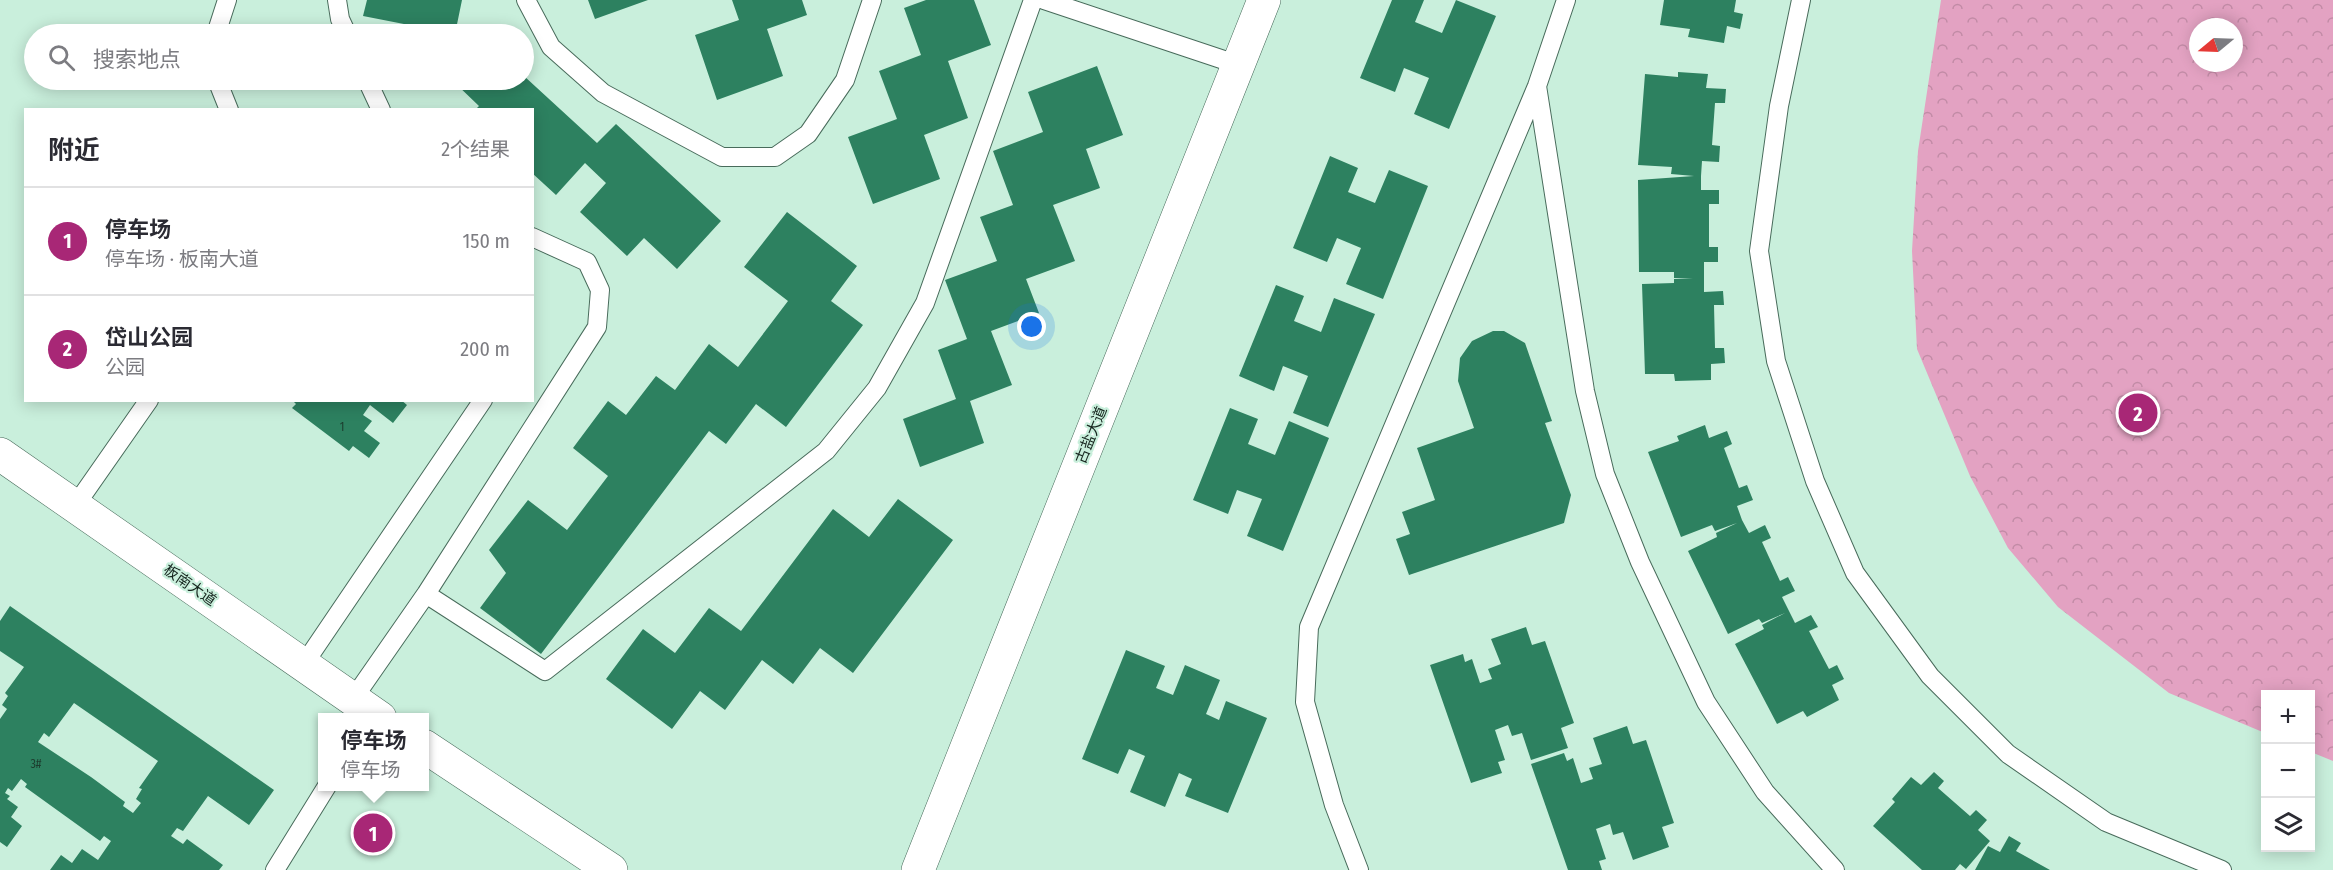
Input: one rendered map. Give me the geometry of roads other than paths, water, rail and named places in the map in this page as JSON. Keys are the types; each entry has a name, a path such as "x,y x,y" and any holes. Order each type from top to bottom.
{"street":[{"name":"古盐大道","path":"918,870 1264,0"},
{"name":"板南大道","path":"0,454 371,712"},
{"path":"429,749 611,870"}],"lane":[{"path":"219,24 227,0"},
{"path":"337,0 342,24"},
{"path":"525,0 551,47 603,93 722,157 775,157 808,134 845,80 872,0"},
{"path":"426,594 546,670 826,451 877,388 925,303 1033,0"},
{"path":"1044,0 1239,65"},
{"path":"1359,870 1334,805 1305,702 1309,627 1537,86 1566,0"},
{"path":"1801,0 1779,106 1759,251 1776,361 1815,481 1856,573 1930,676 2008,754 2106,822 2222,870"},
{"path":"1537,86 1585,391 1605,474 1640,562 1706,702 1765,792 1835,870"},
{"path":"221,90 228,108"},
{"path":"372,90 380,108"},
{"path":"371,712 426,594 597,327 600,290 587,262 534,238"},
{"path":"75,506 148,402"},
{"path":"304,664 482,402"},
{"path":"275,870 324,791"}],"place":[{"name":"岱山公园","path":"2138,413"},
{"name":"停车场","path":"373,833"}]}
